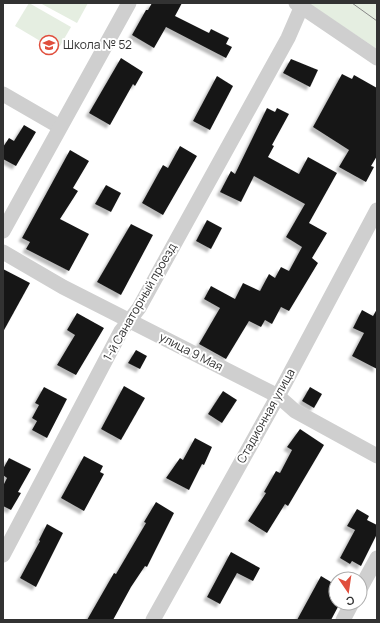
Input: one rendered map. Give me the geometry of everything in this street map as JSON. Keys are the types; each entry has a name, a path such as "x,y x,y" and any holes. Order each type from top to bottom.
{"street":[{"path":"3,231 129,3"},
{"path":"298,5 377,58"},
{"name":"1-й Санаторный проезд","path":"3,555 121,331 139,308 280,52 298,5"},
{"path":"3,94 60,127"},
{"name":"Стадионная улица","path":"153,620 278,396 377,210"},
{"name":"улица 9 Мая","path":"3,252 63,287 202,359 278,396 295,411 377,456"},
{"path":"368,574 377,558"},
{"path":"343,620 348,611"}],"shaded area":[{"path":"29,3 71,27 57,51 15,26"},
{"path":"40,3 88,3 77,23"},
{"path":"308,3 377,3 377,49"}],"building":[{"path":"152,3 182,3 175,16 209,33 211,29 229,38 226,44 232,47 226,58 166,27 154,48 132,35 146,10 148,10"},
{"path":"121,58 143,72 135,86 133,84 110,125 89,113"},
{"path":"291,59 318,70 310,87 283,73"},
{"path":"342,74 352,79 354,75 377,88 377,156 371,166 374,167 366,182 339,167 349,150 313,127"},
{"path":"217,76 233,86 210,130 193,121"},
{"path":"267,108 275,112 277,108 289,114 272,145 274,146 268,157 299,174 308,157 337,173 309,223 327,233 312,258 318,263 289,311 281,307 272,324 265,320 261,327 249,321 226,359 199,344 220,308 204,299 211,286 235,299 243,283 260,291 269,274 275,278 281,267 289,271 302,247 286,237 305,204 254,176 241,202 220,192 231,171 235,174"},
{"path":"24,125 36,132 16,166 3,159 3,147 9,138 14,141"},
{"path":"180,146 197,156 163,215 142,203 163,165 168,168"},
{"path":"70,150 89,161 73,188 78,191 60,219 89,234 69,271 26,249 30,242 22,238"},
{"path":"106,185 121,193 111,212 95,204"},
{"path":"207,220 222,228 211,249 196,241"},
{"path":"131,224 153,235 121,295 97,282"},
{"path":"3,269 30,283 3,332"},
{"path":"377,309 377,369 352,356 364,333 353,328 362,310 373,316"},
{"path":"77,313 104,328 76,375 57,365 75,335 67,330"},
{"path":"136,350 147,356 140,369 128,363"},
{"path":"124,386 145,398 121,440 101,429"},
{"path":"44,387 67,399 47,438 32,430 37,421 32,418 39,405 35,403"},
{"path":"310,387 322,394 314,408 302,401"},
{"path":"223,391 237,400 222,423 208,414"},
{"path":"300,429 324,445 288,506 285,504 267,533 248,521 266,493 264,492 276,471 280,473 292,450 287,447"},
{"path":"195,438 212,447 204,465 202,464 189,490 166,478 180,458 183,460"},
{"path":"84,456 103,466 100,472 104,474 84,511 61,498"},
{"path":"9,458 31,469 18,492 21,493 11,510 3,506 3,486 7,478 3,475 3,469"},
{"path":"156,502 174,513 147,567 145,566 131,587 113,620 87,620 114,573 116,574 146,523 144,522"},
{"path":"357,509 369,516 367,520 377,525 377,534 361,566 352,561 350,564 340,558 355,530 347,526"},
{"path":"47,524 63,533 36,587 20,578 40,541 39,540"},
{"path":"231,552 260,568 253,581 237,573 220,604 207,597"},
{"path":"321,576 328,580 328,611 336,611 331,620 297,620"}],"tram line":[{"path":"352,3 377,21"}],"place":[{"name":"Школа № 52","path":"49,45"}]}
